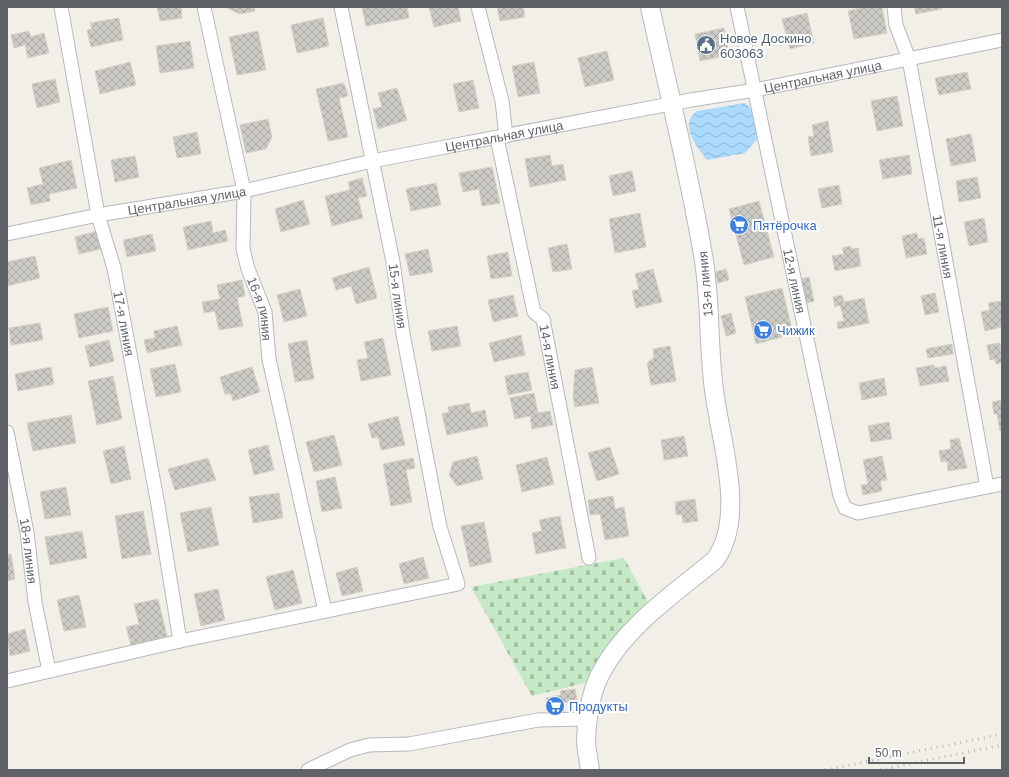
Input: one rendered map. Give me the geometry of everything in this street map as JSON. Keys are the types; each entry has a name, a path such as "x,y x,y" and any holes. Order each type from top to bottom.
{"street":[{"name":"17-я линия","path":"61,7 98,215 114,268 158,505 180,641"},
{"name":"16-я линия","path":"204,7 244,191 243,250 248,269 265,312 269,359 325,611"},
{"name":"15-я линия","path":"325,611 458,584 440,526 403,334 393,262 341,7"},
{"name":"14-я линия","path":"478,7 502,101 502,137 534,312 543,319 589,558"},
{"name":"13-я линия","path":"590,770 586,741 588,719 594,690 601,672 614,652 642,622 715,560 723,549 728,534 729,477 714,390 703,256 650,7"},
{"name":"12-я линия","path":"737,7 840,496 845,508 858,513 987,487"},
{"name":"11-я линия","path":"894,7 896,25 908,59 987,487"},
{"name":"Центральная улица","path":"7,234 98,215 244,191 372,161 671,104 755,90 1002,40"},
{"name":"18-я линия","path":"7,432 27,532 34,602 48,671"},
{"path":"987,487 1002,484"},
{"path":"7,681 180,641 325,611"},
{"path":"308,770 350,750 370,745 409,744 538,720 588,719"}],"green space":[{"path":"624,558 649,604 605,647 585,683 532,696 471,587"}],"water":[{"path":"745,103 754,112 757,139 745,153 707,160 691,136 689,122 692,116 697,111"}],"building":[{"path":"157,7 181,7 182,18 160,21"},
{"path":"225,7 254,7 255,11 240,14"},
{"path":"362,7 407,7 409,18 366,26"},
{"path":"429,7 458,7 461,21 434,27"},
{"path":"497,7 523,7 525,17 500,21"},
{"path":"864,7 882,7 887,33 854,39 848,11"},
{"path":"914,7 942,7 942,9 916,14"},
{"path":"807,13 814,43 790,49 782,19"},
{"path":"119,18 123,40 91,47 87,30 92,29 90,23"},
{"path":"323,18 329,46 297,53 291,25"},
{"path":"724,28 729,55 700,61 695,34"},
{"path":"29,31 31,37 44,33 49,53 28,58 25,45 14,48 11,35"},
{"path":"258,31 266,70 237,75 229,37"},
{"path":"190,41 194,68 160,73 156,46"},
{"path":"607,51 614,80 585,87 578,58"},
{"path":"130,62 136,85 100,94 95,71"},
{"path":"534,62 540,93 518,97 512,66"},
{"path":"967,72 971,89 939,95 935,78"},
{"path":"55,79 60,102 37,108 32,84"},
{"path":"473,80 479,108 459,112 453,84"},
{"path":"344,83 348,96 339,98 348,137 328,141 316,89"},
{"path":"397,88 407,120 378,129 373,109 382,107 378,93"},
{"path":"897,96 903,126 877,131 871,101"},
{"path":"268,119 272,137 266,149 246,153 240,125"},
{"path":"828,121 833,152 811,156 808,137 814,136 812,125"},
{"path":"197,132 201,154 177,158 173,137"},
{"path":"971,134 976,161 951,166 946,139"},
{"path":"550,155 552,166 563,164 566,180 530,187 525,159"},
{"path":"909,155 912,174 883,179 879,160"},
{"path":"135,156 139,177 115,182 111,160"},
{"path":"71,160 77,188 49,194 50,201 31,205 27,188 43,184 39,168"},
{"path":"492,167 500,203 482,206 479,189 463,192 459,173"},
{"path":"632,171 636,191 613,196 609,176"},
{"path":"977,177 981,198 959,202 956,181"},
{"path":"362,178 367,196 358,198 363,218 332,226 325,196 350,190 348,182"},
{"path":"436,183 441,205 411,211 406,189"},
{"path":"839,185 842,204 822,208 818,189"},
{"path":"303,200 310,224 281,232 275,209"},
{"path":"759,201 774,257 744,265 729,209"},
{"path":"640,213 646,247 615,253 609,219"},
{"path":"984,218 988,242 969,246 964,222"},
{"path":"211,221 213,233 225,230 228,241 188,250 183,227"},
{"path":"97,231 101,249 79,254 75,237"},
{"path":"917,233 918,239 924,238 927,254 906,258 902,236"},
{"path":"152,234 156,251 127,257 123,240"},
{"path":"567,244 572,269 553,272 548,248"},
{"path":"851,246 851,249 858,248 861,266 835,271 832,256 844,254 842,248"},
{"path":"428,249 433,272 410,276 405,254"},
{"path":"508,252 512,276 491,279 487,256"},
{"path":"35,256 40,278 7,286 7,262"},
{"path":"369,267 377,298 356,304 351,286 336,290 332,278"},
{"path":"653,269 662,302 636,308 632,291 639,289 635,274"},
{"path":"726,269 729,280 718,283 715,272"},
{"path":"809,277 814,301 806,303 800,279"},
{"path":"242,280 245,296 237,298 243,326 219,330 215,311 204,313 202,302 220,299 217,285"},
{"path":"782,288 793,334 756,344 745,297"},
{"path":"300,289 307,316 284,322 277,295"},
{"path":"935,293 939,312 925,315 921,296"},
{"path":"513,295 518,316 493,322 488,300"},
{"path":"842,295 844,302 864,298 869,323 838,329 837,322 844,321 840,305 835,307 833,297"},
{"path":"1002,301 1002,327 985,331 981,312 990,310 988,303"},
{"path":"108,307 113,331 79,338 74,314"},
{"path":"731,313 736,333 726,336 721,316"},
{"path":"40,323 43,340 11,345 9,328"},
{"path":"177,326 182,345 147,353 144,340 155,338 154,331"},
{"path":"457,326 461,346 432,351 428,331"},
{"path":"521,335 525,355 494,362 489,343"},
{"path":"383,338 391,375 361,381 357,360 368,358 364,342"},
{"path":"109,340 114,361 90,367 85,346"},
{"path":"307,340 314,379 295,382 288,344"},
{"path":"1000,343 1002,363 996,364 995,359 990,360 987,345"},
{"path":"952,344 953,354 928,358 926,349"},
{"path":"670,346 676,381 651,385 647,363 654,357 653,349"},
{"path":"175,364 181,392 156,397 150,369"},
{"path":"934,365 935,368 946,366 949,381 920,386 916,368"},
{"path":"51,367 54,384 18,391 15,374"},
{"path":"252,367 260,392 233,401 231,394 225,394 220,377"},
{"path":"592,367 599,403 575,407 573,397 575,370"},
{"path":"528,372 532,390 508,395 505,376"},
{"path":"113,376 122,419 97,425 88,381"},
{"path":"884,378 887,395 862,400 859,383"},
{"path":"534,393 538,413 550,411 553,425 532,429 530,416 515,419 510,398"},
{"path":"1002,400 1002,431 1000,431 997,414 994,414 992,402"},
{"path":"469,403 471,413 485,410 488,426 447,435 442,414 449,412 448,407"},
{"path":"71,415 76,443 33,451 27,423"},
{"path":"398,416 405,445 381,450 378,437 372,438 368,424"},
{"path":"889,422 892,439 871,442 868,426"},
{"path":"334,435 342,465 314,472 306,442"},
{"path":"684,436 688,456 664,460 661,440"},
{"path":"959,438 967,468 948,471 947,461 941,462 939,451 951,449 950,440"},
{"path":"268,445 274,470 254,475 248,450"},
{"path":"124,446 131,479 111,484 103,451"},
{"path":"610,447 619,474 597,481 588,453"},
{"path":"477,456 483,479 457,486 449,475 453,462"},
{"path":"882,456 887,480 880,481 882,491 863,495 861,485 868,484 863,460"},
{"path":"547,457 554,484 522,492 516,465"},
{"path":"208,458 216,480 175,490 168,469"},
{"path":"413,458 415,468 406,470 412,502 391,506 383,464"},
{"path":"335,477 342,508 322,512 316,481"},
{"path":"66,487 71,515 45,519 40,492"},
{"path":"279,493 283,518 253,523 249,497"},
{"path":"613,496 615,509 624,507 629,536 605,540 600,514 590,515 588,500"},
{"path":"695,499 698,521 683,523 682,514 676,515 675,502"},
{"path":"211,507 219,545 188,552 180,513"},
{"path":"143,511 151,554 122,559 115,516"},
{"path":"560,516 566,548 536,554 532,533 542,531 539,520"},
{"path":"484,522 492,562 470,567 461,526"},
{"path":"82,531 87,558 50,565 45,537"},
{"path":"11,554 15,579 7,581 7,555"},
{"path":"423,557 429,578 404,584 399,564"},
{"path":"357,567 363,591 342,596 336,573"},
{"path":"293,570 302,603 275,610 266,577"},
{"path":"218,589 225,620 201,626 194,594"},
{"path":"79,595 86,627 64,631 57,600"},
{"path":"158,599 167,636 131,645 126,627 139,624 134,604"},
{"path":"25,629 30,651 10,656 7,634"},
{"path":"575,689 577,700 562,703 564,711 549,714 546,698 561,695 560,691"}],"railway":[{"path":"825,770 1002,734"},
{"path":"880,770 1002,745"}],"place":[{"name":"Новое Доскино 603063","path":"706,45"},
{"name":"Пятёрочка","path":"739,225"},
{"name":"Чижик","path":"763,330"},
{"name":"Продукты","path":"555,706"}]}
